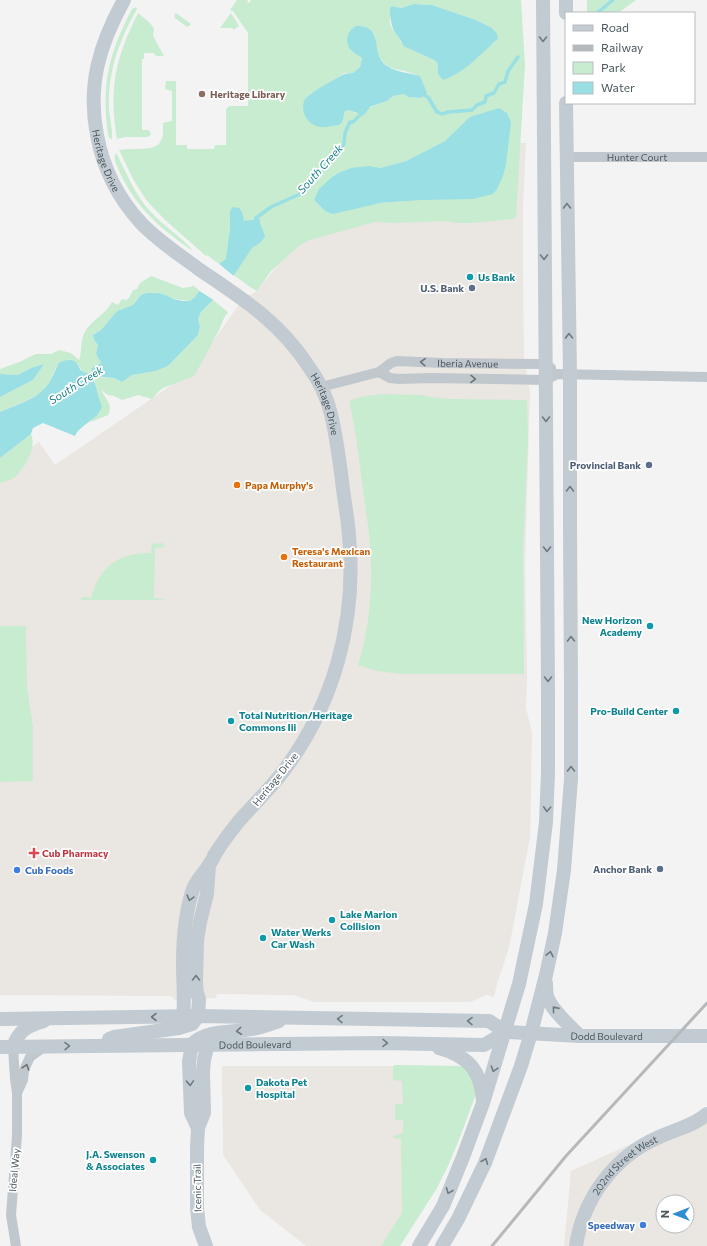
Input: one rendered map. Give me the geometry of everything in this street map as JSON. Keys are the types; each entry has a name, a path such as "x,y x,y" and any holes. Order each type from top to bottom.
{"main road":[{"name":"Heritage Drive","path":"124,0 107,32 95,77 95,126 100,150 113,184 135,216 154,235 175,253 237,295 272,322 286,336 307,363 321,387 328,403 334,425 349,535 350,594 343,641 331,684 316,719 303,742 281,774 231,831 215,853 209,865 197,880 186,917 183,945 185,1000 183,1017"},
{"path":"442,1246 458,1219 485,1163 521,1066 531,1033 555,933 563,877 571,779 557,376 546,364 543,0"},
{"path":"566,0 566,12"},
{"path":"419,1246 443,1206 483,1103 506,1032 519,984 536,904 546,822 548,773 557,376 567,157 566,104"},
{"name":"Heritage Drive","path":"198,1016 199,999 196,984 197,940 207,894 209,865"},
{"path":"546,975 547,997 551,1004 580,1036"},
{"path":"0,1019 198,1016 489,1021 506,1032"},
{"path":"85,1046 114,1037 179,1028 192,1024 198,1016"},
{"path":"7,1047 23,1030 35,1024 57,1017"},
{"path":"192,1044 198,1039 208,1035 252,1029 290,1017"},
{"name":"Dodd Boulevard","path":"7,1047 382,1043 484,1045 506,1032 580,1036 707,1036"},
{"name":"Icenic Trail","path":"192,1044 189,1062 191,1112 198,1128"},
{"name":"Icenic Trail","path":"206,1246 199,1227 197,1208 198,1128 204,1113 203,1072 208,1044"},
{"path":"424,1044 453,1052 461,1056 470,1064 480,1084 483,1103"},
{"name":"202nd Street West","path":"576,1246 588,1206 608,1174 622,1160 640,1146 691,1123 707,1114"}],"street":[{"name":"Hunter Court","path":"567,157 707,157"},
{"name":"Iberia Avenue","path":"321,387 379,372 391,363 397,361 442,364 546,364"},
{"name":"Iberia Avenue","path":"379,372 390,378 399,380 557,376 707,376"},
{"name":"Ideal Way","path":"7,1047 17,1093 17,1151 11,1206 12,1226 16,1246"},
{"name":"Ideal Way","path":"17,1093 23,1080 24,1070 30,1057 44,1047"}],"shaded area":[{"path":"510,143 526,143 523,207 524,356 530,393 525,564 527,678 526,708 532,733 531,795 530,837 509,948 494,997 486,995 469,1002 314,1002 294,995 217,994 216,998 175,1000 171,996 0,995 0,470 39,442 55,465 192,371 243,299 257,291 292,247 371,218"},
{"path":"222,1066 408,1066 406,1214 386,1246 306,1246 260,1210 223,1155"},
{"path":"707,1110 707,1246 564,1246 571,1171"}],"green space":[{"path":"237,0 248,0 247,2 249,3 251,0 521,0 525,65 516,217 513,219 471,223 444,221 393,223 375,222 310,240 300,245 271,271 257,291 207,255 206,256 165,220 147,201 134,181 119,150 145,149 159,144 163,136 163,123 172,121 172,91 165,89 166,81 176,81 176,145 187,145 187,149 214,149 215,145 226,145 226,109 229,106 248,106 248,33 233,11 230,10","holes":["414,4 432,5 476,20 492,28 498,39 493,44 437,70 437,62 403,46 391,26 390,19 394,6 402,8","374,33 378,52 385,64 394,69 414,74 421,81 424,86 421,98 408,97 404,94 393,96 387,101 356,113 348,110 345,111 337,125 333,126 304,112 305,99 310,94 344,73 353,73 360,67 362,58 351,50","492,110 422,200 380,203 349,209 325,211 314,200 320,189 338,173 351,168 380,168 406,161 445,141 462,126"]},
{"path":"587,0 636,0 619,12 587,12"},
{"path":"136,7 137,9 120,43 113,67 109,93 112,139 109,138 106,116 106,84 112,55 132,9"},
{"path":"138,13 150,23 154,29 153,36 164,56 156,56 154,53 144,53 144,59 142,59 142,130 149,130 151,134 148,137 125,137 117,139 114,104 116,74 124,45"},
{"path":"176,13 191,24 187,27 175,18 174,16"},
{"path":"231,13 239,26 233,30 233,28 220,28"},
{"path":"116,153 144,204 193,251 170,235 142,208 120,173 115,160"},
{"path":"151,276 183,288 194,286 200,291 190,301 173,299 158,293 146,293 141,295 133,305 117,311 101,330 93,335 94,340 98,345 96,354 101,363 95,366 91,374 83,372 78,364 56,368 48,385 39,394 0,412 0,397 33,380 44,364 31,368 18,375 0,374 0,369 36,354 51,354 59,350 71,353 79,360 84,334 89,326 106,310 112,302 118,305 122,299 126,300 129,298 133,290 137,289 140,283"},
{"path":"213,300 228,312 194,376 163,388 152,399 138,395 122,400 108,395 101,390 108,402 110,412 108,415 91,422 102,406 97,396 94,381 96,377 114,378 122,382 132,375 168,366 198,335 200,326 198,319 201,312"},
{"path":"383,394 421,395 450,399 527,400 528,438 523,550 524,674 402,674 377,671 358,665 370,606 371,561 369,532 359,456 349,401 360,397"},
{"path":"31,434 31,451 23,468 15,477 0,483 0,458"},
{"path":"162,543 164,547 155,548 154,598 164,600 81,600 82,597 91,598 99,577 112,564 129,556 151,553 152,544"},
{"path":"0,626 26,626 27,688 33,727 33,781 0,782"},
{"path":"393,1066 463,1066 467,1070 477,1091 460,1137 437,1188 400,1246 381,1246 402,1213 401,1139 394,1138 393,1136 403,1133 403,1120 395,1120 395,1104 403,1104 402,1081 393,1080"}],"water":[{"path":"414,4 432,5 476,20 492,28 497,34 498,39 466,68 443,80 438,74 437,62 403,46 393,28 390,8 392,6 401,8"},
{"path":"356,26 365,27 371,30 382,61 387,66 398,71 420,76 427,93 421,98 408,97 404,94 393,96 387,101 370,107 364,115 348,110 345,111 343,120 339,125 324,127 316,126 309,121 304,113 303,104 305,99 342,75 353,73 360,67 362,58 351,50 347,40 350,31"},
{"path":"499,108 507,113 511,122 506,164 503,176 493,194 473,199 380,203 333,214 325,211 314,200 319,189 338,173 351,168 369,166 380,168 406,161 445,141 470,117"},
{"path":"233,207 239,208 242,212 244,221 260,219 265,236 261,242 252,248 234,275 201,312 198,319 200,326 198,335 168,366 155,371 132,375 122,382 114,378 93,376 92,377 102,406 97,415 81,428 75,436 43,423 33,428 31,434 0,458 0,412 31,399 41,392 48,384 60,362 72,360 76,363 80,370 91,374 92,368 101,363 96,354 98,345 94,340 93,335 101,330 117,311 133,305 141,295 146,293 158,293 182,301 190,301 195,297 219,264 226,259 230,229 230,211"},
{"path":"44,364 33,380 0,397 0,374 18,375 31,368"}],"pier":[{"path":"218,263 235,277 215,301 198,290"}],"waterway":[{"name":"South Creek","path":"598,12 613,0"},
{"name":"South Creek","path":"420,93 428,97 437,112 442,114 472,110 477,105 485,102 486,96 494,93 499,84 505,82 508,71 518,57"},
{"name":"South Creek","path":"254,223 256,218 271,207 300,194 344,144 345,133 350,122 353,122 363,112"}],"railway":[{"path":"492,1246 566,1156 707,1003"}],"place":[{"name":"Heritage Library","path":"202,94"},
{"name":"Us Bank","path":"470,277"},
{"name":"U.S. Bank","path":"472,288"},
{"name":"Provincial Bank","path":"649,465"},
{"name":"Papa Murphy's","path":"237,485"},
{"name":"Teresa's Mexican Restaurant","path":"284,557"},
{"name":"New Horizon Academy","path":"650,626"},
{"name":"Pro-Build Center","path":"676,711"},
{"name":"Total Nutrition/Heritage Commons Iii","path":"231,721"},
{"name":"Cub Pharmacy","path":"34,853"},
{"name":"Anchor Bank","path":"660,869"},
{"name":"Cub Foods","path":"17,870"},
{"name":"Lake Marion Collision","path":"332,920"},
{"name":"Water Werks Car Wash","path":"263,938"},
{"name":"Dakota Pet Hospital","path":"248,1088"},
{"name":"J.A. Swenson & Associates","path":"153,1160"},
{"name":"Speedway","path":"643,1225"}]}
